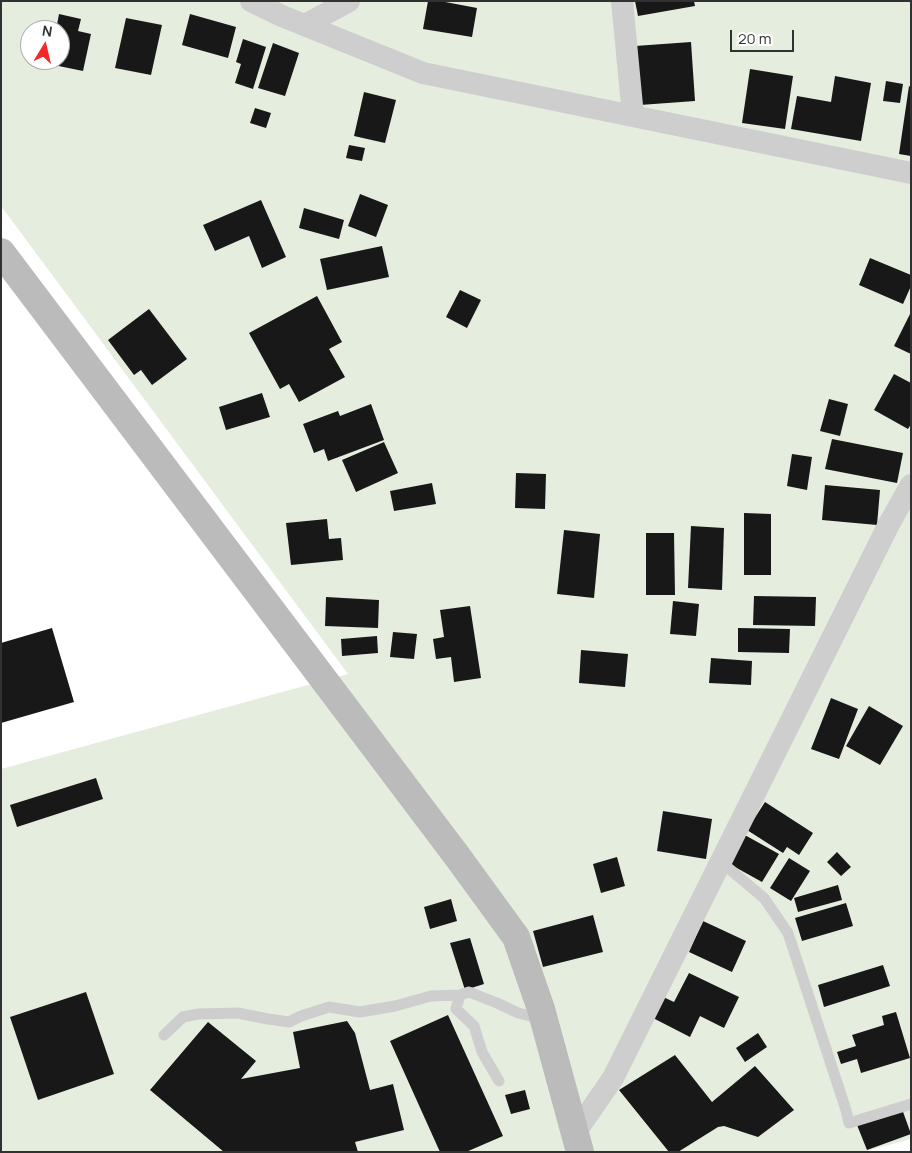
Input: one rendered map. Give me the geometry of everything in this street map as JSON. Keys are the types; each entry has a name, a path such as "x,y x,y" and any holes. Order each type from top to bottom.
{"street":[{"path":"251,1 286,9 305,25 423,73 911,173"},
{"path":"305,25 349,1"},
{"path":"622,1 633,116"},
{"path":"1,252 445,840 516,937 543,1019 578,1142"},
{"path":"578,1142 613,1078 889,524 911,485"}],"lane":[{"path":"721,862 764,898 788,933 849,1123 911,1104"},
{"path":"164,1035 183,1017 198,1014 238,1013 289,1022 301,1016 329,1008 360,1012 395,1006 431,996 460,995 470,992 518,1014 543,1019"},
{"path":"460,995 456,1009 474,1026 482,1052 499,1081"}],"green space":[{"path":"1,1 911,1 911,1139 863,1152 1,1152 1,769 348,674 1,206"}],"building":[{"path":"428,1 440,1 477,8 472,37 423,29"},
{"path":"635,1 694,1 695,6 638,16"},
{"path":"59,14 81,19 78,31 91,34 83,71 70,68 70,20 58,20"},
{"path":"190,14 236,27 228,58 182,45"},
{"path":"126,18 162,25 151,75 115,68"},
{"path":"243,39 266,47 253,89 235,83 241,64 236,62"},
{"path":"691,42 695,101 640,105 635,46"},
{"path":"273,43 299,53 285,96 258,88"},
{"path":"750,69 793,76 785,129 742,123"},
{"path":"835,76 871,83 861,141 791,129 797,96 831,102"},
{"path":"886,81 903,84 900,103 883,101"},
{"path":"909,86 911,87 911,156 899,154"},
{"path":"364,92 396,100 385,143 354,136"},
{"path":"255,108 271,113 266,128 250,123"},
{"path":"349,145 365,148 362,161 346,158"},
{"path":"360,194 388,205 376,237 348,226"},
{"path":"261,200 286,257 262,268 249,236 215,251 203,225"},
{"path":"304,208 344,220 339,239 299,228"},
{"path":"382,246 389,277 327,290 320,259"},
{"path":"870,258 911,275 911,286 903,304 859,285"},
{"path":"460,290 481,300 467,328 446,317"},
{"path":"317,296 342,342 329,349 345,377 299,402 289,384 280,389 249,333"},
{"path":"149,309 187,359 152,385 141,370 134,375 108,340"},
{"path":"911,312 911,354 894,346"},
{"path":"894,374 911,383 911,424 908,429 874,410"},
{"path":"262,393 270,417 226,430 219,407"},
{"path":"829,399 848,404 840,436 820,431"},
{"path":"371,404 384,440 328,461 324,449 314,453 303,424 338,411 340,416"},
{"path":"832,439 903,453 897,483 825,469"},
{"path":"384,442 398,473 356,492 342,460"},
{"path":"792,454 812,457 807,490 787,486"},
{"path":"516,473 546,474 545,509 515,508"},
{"path":"432,483 436,504 394,511 390,491"},
{"path":"825,485 880,490 877,525 822,520"},
{"path":"744,513 771,514 771,575 744,575"},
{"path":"327,519 329,539 341,538 343,560 291,565 286,523"},
{"path":"691,526 724,528 722,590 688,588"},
{"path":"564,530 600,534 594,598 557,594"},
{"path":"646,533 674,533 675,595 646,595"},
{"path":"754,596 816,597 815,626 753,625"},
{"path":"326,597 379,600 378,628 325,626"},
{"path":"673,601 699,604 696,636 670,634"},
{"path":"470,606 481,678 454,682 451,657 436,659 433,639 444,637 440,610"},
{"path":"52,628 74,702 1,723 1,643"},
{"path":"738,628 790,629 789,653 738,652"},
{"path":"393,632 417,634 414,659 390,657"},
{"path":"377,636 378,653 342,656 341,639"},
{"path":"581,650 628,654 625,687 579,683"},
{"path":"711,658 752,661 751,685 709,683"},
{"path":"831,698 858,709 839,759 811,749"},
{"path":"869,706 903,726 880,765 846,746"},
{"path":"96,778 103,799 17,827 10,805"},
{"path":"765,802 813,833 799,855 787,847 783,853 747,830"},
{"path":"663,811 712,819 706,859 657,851"},
{"path":"743,834 779,854 762,882 726,862"},
{"path":"837,852 851,867 841,876 827,862"},
{"path":"617,857 625,886 601,893 593,864"},
{"path":"789,858 810,871 791,901 770,888"},
{"path":"838,885 842,900 798,912 794,898"},
{"path":"451,899 457,921 430,929 424,907"},
{"path":"846,903 853,926 802,941 795,918"},
{"path":"593,915 603,952 543,967 533,931"},
{"path":"703,921 746,941 732,972 689,952"},
{"path":"470,938 484,984 465,990 450,943"},
{"path":"883,965 890,986 824,1007 818,985"},
{"path":"689,973 739,997 724,1028 700,1016 690,1037 651,1017 661,996 674,1002"},
{"path":"86,992 114,1074 38,1100 10,1017"},
{"path":"896,1012 910,1058 861,1073 857,1059 841,1064 837,1052 856,1046 852,1035 884,1025 882,1016"},
{"path":"448,1015 503,1136 466,1152 440,1152 390,1041"},
{"path":"347,1021 355,1033 370,1090 393,1084 404,1130 355,1142 358,1152 224,1152 150,1090 208,1022 256,1061 241,1079 300,1068 293,1032"},
{"path":"758,1033 767,1047 745,1062 736,1048"},
{"path":"675,1055 712,1102 755,1066 794,1110 758,1137 724,1126 718,1127 678,1152 669,1152 619,1090"},
{"path":"525,1090 530,1109 511,1114 505,1095"},
{"path":"902,1109 911,1134 867,1150 857,1125"}]}
